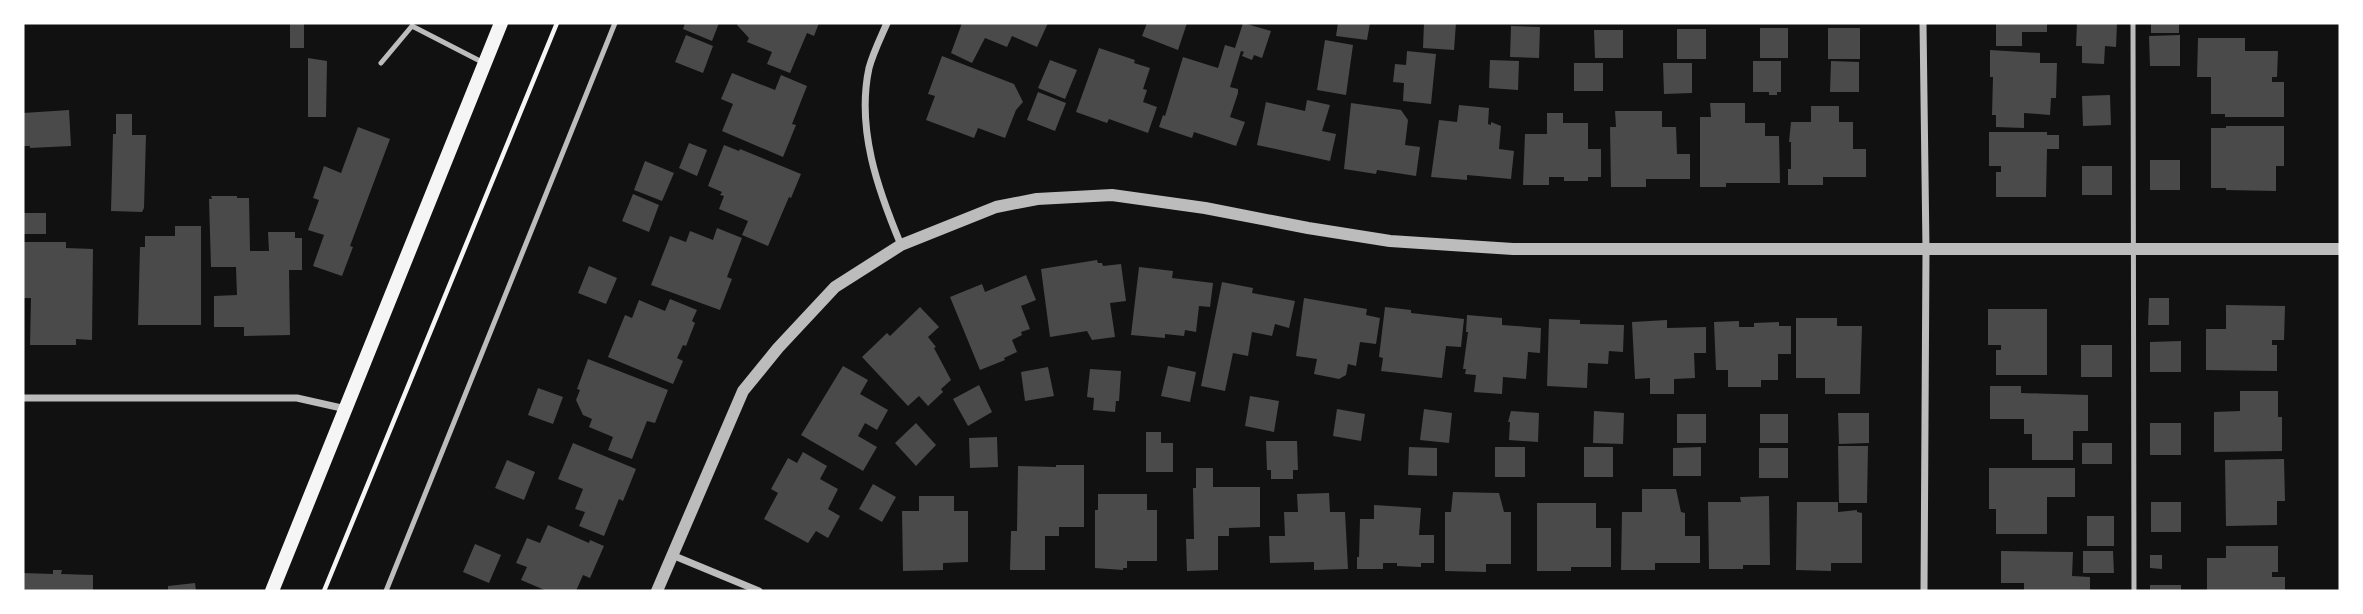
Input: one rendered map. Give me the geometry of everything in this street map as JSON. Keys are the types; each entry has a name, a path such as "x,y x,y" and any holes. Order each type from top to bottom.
{"main road":[{"path":"272,591 501,23"}],"street":[{"path":"887,23 870,67 864,115 870,151 901,245"},
{"path":"1923,23 1926,250 1924,591"},
{"path":"657,591 743,391 778,348 835,287 901,245 996,207 1037,199 1112,195 1205,208 1390,241 1513,249 2340,249"},
{"path":"23,398 297,398 346,409"},
{"path":"672,555 759,591"}],"lane":[{"path":"386,591 615,23"},
{"path":"2133,23 2134,591"},
{"path":"381,62 412,26 485,63"}],"path":[{"path":"324,591 557,23"}],"building":[{"path":"290,23 304,23 304,48 290,48"},
{"path":"685,23 719,23 712,41 683,29"},
{"path":"738,23 819,23 814,36 807,33 790,73 767,64 772,52 747,42 749,38"},
{"path":"962,23 1048,23 1037,47 1012,36 1007,47 985,38 972,63 951,53"},
{"path":"1147,23 1187,23 1178,50 1142,36"},
{"path":"1243,23 1271,31 1262,58 1254,55 1252,60 1242,56 1244,52 1241,51 1230,87 1238,89 1238,93 1230,117 1245,122 1236,146 1194,132 1192,138 1159,127 1163,115 1165,116 1183,57 1218,68 1225,45 1235,48"},
{"path":"1338,23 1370,23 1367,40 1336,36"},
{"path":"1424,23 1456,23 1454,50 1423,48"},
{"path":"1996,23 2047,23 2047,32 2022,32 2022,46 1996,46"},
{"path":"2077,23 2117,23 2116,47 2105,46 2104,64 2082,63 2082,46 2076,46"},
{"path":"2151,23 2179,23 2179,33 2151,33"},
{"path":"1511,26 1540,27 1539,58 1510,57"},
{"path":"1760,28 1788,28 1788,58 1760,58"},
{"path":"1828,28 1860,28 1860,59 1828,59"},
{"path":"1677,29 1706,29 1706,59 1677,59"},
{"path":"1594,30 1623,30 1623,58 1595,58"},
{"path":"686,35 713,46 703,73 675,62"},
{"path":"2180,35 2180,66 2150,66 2149,36"},
{"path":"2198,38 2245,38 2245,51 2278,51 2277,77 2272,77 2272,82 2284,82 2284,117 2225,117 2225,114 2211,114 2211,77 2197,77"},
{"path":"1325,40 1353,45 1346,95 1317,90"},
{"path":"1099,48 1150,68 1143,89 1147,90 1143,102 1157,107 1148,133 1109,119 1107,123 1076,112"},
{"path":"1990,50 2040,53 2040,63 2057,63 2056,98 2051,98 2050,115 2024,113 2024,128 1996,127 1996,115 1992,115 1993,77 1990,77"},
{"path":"1407,51 1436,54 1431,104 1403,101 1404,83 1393,82 1395,64 1406,65"},
{"path":"942,56 1014,84 1023,102 1016,110 1005,138 978,128 974,138 926,120 935,96 928,94"},
{"path":"308,58 327,61 326,117 308,117"},
{"path":"1050,60 1077,70 1065,99 1038,88"},
{"path":"1490,60 1519,61 1518,90 1489,88"},
{"path":"1753,61 1781,61 1781,92 1769,95 1769,92 1753,92"},
{"path":"1831,61 1859,62 1859,92 1830,92"},
{"path":"1574,63 1603,63 1603,91 1574,91"},
{"path":"1663,63 1692,63 1692,93 1664,94"},
{"path":"732,73 775,90 781,75 807,86 783,157 722,131 733,104 721,99"},
{"path":"1038,92 1066,103 1055,131 1027,120"},
{"path":"2110,95 2111,125 2083,126 2082,96"},
{"path":"1307,100 1330,105 1322,131 1336,134 1330,161 1257,145 1266,102 1305,111"},
{"path":"1351,103 1401,110 1408,120 1405,145 1420,147 1416,176 1377,170 1376,174 1344,169"},
{"path":"1710,103 1745,103 1745,123 1765,123 1765,136 1779,136 1780,183 1726,183 1726,187 1700,187 1700,117 1711,117"},
{"path":"1459,105 1489,108 1488,124 1491,125 1491,122 1501,126 1499,149 1514,151 1511,179 1467,175 1467,180 1431,177 1439,120 1457,122"},
{"path":"1811,106 1839,106 1839,122 1853,122 1853,149 1866,149 1866,177 1823,177 1823,185 1788,185 1788,169 1791,169 1791,122 1811,122"},
{"path":"69,110 71,146 23,146 23,113"},
{"path":"1615,111 1662,111 1662,127 1676,127 1677,154 1690,154 1690,179 1646,179 1646,187 1611,187 1610,127 1616,127"},
{"path":"1547,113 1563,113 1563,123 1588,123 1588,149 1601,149 1601,177 1588,177 1588,181 1564,181 1564,177 1549,177 1549,185 1523,185 1525,134 1547,134"},
{"path":"116,114 132,114 132,135 146,135 142,212 111,211"},
{"path":"2284,126 2284,166 2276,166 2276,191 2211,188 2211,128"},
{"path":"358,127 390,139 350,246 353,247 342,276 313,266 324,235 308,230 319,200 313,198 324,166 341,173"},
{"path":"1989,132 2047,132 2047,135 2059,135 2059,149 2047,149 2046,197 1996,197 1996,172 2001,172 2001,166 1989,166"},
{"path":"689,143 707,150 697,176 679,168"},
{"path":"724,145 801,174 768,246 742,235 748,221 719,209 724,196 720,195 722,192 708,186"},
{"path":"2150,160 2180,160 2180,190 2150,190"},
{"path":"645,161 674,173 662,201 634,190"},
{"path":"2082,166 2112,166 2112,195 2082,195"},
{"path":"633,194 659,205 649,232 622,221"},
{"path":"211,196 249,198 250,251 269,251 268,232 295,232 295,238 302,238 302,270 289,270 290,335 244,336 244,327 214,327 214,296 237,295 236,267 211,267"},
{"path":"23,213 46,213 46,234 23,234"},
{"path":"175,226 201,226 201,325 138,325 140,247 145,247 145,236 175,236"},
{"path":"717,228 742,238 727,277 732,279 720,310 651,285 670,236 686,242 690,231 713,240"},
{"path":"23,242 66,242 66,248 93,249 92,340 76,339 76,345 30,345 31,298 23,298"},
{"path":"1097,260 1103,266 1121,264 1126,301 1110,303 1115,337 1092,340 1087,331 1050,337 1041,269"},
{"path":"589,266 617,278 606,304 578,293"},
{"path":"1139,267 1173,271 1172,278 1213,283 1210,307 1199,306 1196,332 1185,330 1184,336 1165,334 1165,338 1131,335"},
{"path":"1026,275 1036,300 1021,306 1030,329 1021,332 1022,335 1012,340 1017,352 980,370 950,297 982,284 985,292"},
{"path":"1222,282 1253,288 1252,293 1295,301 1289,328 1275,324 1272,336 1252,332 1248,356 1233,353 1225,391 1201,386"},
{"path":"1304,298 1367,309 1366,315 1380,318 1376,344 1360,342 1356,366 1348,364 1346,375 1339,379 1314,374 1317,359 1296,356"},
{"path":"2149,298 2169,298 2169,325 2148,325"},
{"path":"670,299 697,310 686,346 683,345 677,358 683,361 673,384 608,357 625,315 632,318 639,300 665,311"},
{"path":"2226,305 2285,306 2284,340 2272,340 2272,345 2277,345 2277,371 2206,370 2206,329 2226,329"},
{"path":"920,307 939,327 928,337 936,347 934,348 951,380 928,406 919,396 908,406 862,357 887,333 890,336"},
{"path":"1385,307 1464,319 1461,347 1446,346 1442,378 1381,371 1383,358 1379,357"},
{"path":"1988,309 2047,309 2047,375 1996,375 1996,350 2001,350 2001,345 1988,345"},
{"path":"1467,315 1502,318 1502,325 1541,328 1540,353 1528,352 1526,379 1503,377 1502,394 1474,392 1476,375 1465,374 1466,369 1463,369 1468,332"},
{"path":"1796,318 1837,318 1837,326 1862,326 1860,394 1825,394 1825,378 1796,378"},
{"path":"1549,319 1580,320 1580,324 1624,325 1623,352 1609,351 1608,364 1588,363 1587,388 1547,386"},
{"path":"1667,320 1667,328 1706,327 1706,353 1694,353 1695,378 1674,379 1674,394 1650,394 1650,378 1635,379 1632,322"},
{"path":"1739,321 1739,327 1754,327 1754,323 1779,322 1779,326 1791,326 1791,354 1778,354 1778,380 1761,380 1761,387 1728,387 1728,370 1716,370 1714,322"},
{"path":"2181,341 2181,372 2150,372 2150,342"},
{"path":"2081,345 2112,345 2112,377 2081,377"},
{"path":"588,359 668,390 655,423 647,421 632,459 608,450 613,437 589,427 592,419 583,415 576,400 580,390 577,389"},
{"path":"843,366 868,380 860,394 888,410 877,430 865,423 858,436 877,447 863,471 801,435"},
{"path":"1168,366 1196,372 1190,402 1161,396"},
{"path":"1048,367 1054,396 1025,401 1021,372"},
{"path":"1090,369 1121,371 1119,401 1116,401 1115,412 1093,410 1094,398 1087,397"},
{"path":"979,385 992,412 968,426 953,399"},
{"path":"1990,386 2021,386 2021,393 2088,395 2088,431 2073,431 2073,460 2032,460 2032,434 2024,434 2024,419 1990,419"},
{"path":"538,388 563,397 553,424 528,415"},
{"path":"2240,391 2278,391 2278,417 2282,417 2282,451 2214,452 2214,412 2240,411"},
{"path":"1250,396 1279,401 1274,432 1245,426"},
{"path":"1337,409 1365,414 1361,441 1333,436"},
{"path":"1424,409 1452,413 1449,443 1420,440"},
{"path":"1511,411 1539,413 1538,442 1509,440 1508,422"},
{"path":"1594,411 1624,413 1623,444 1593,443"},
{"path":"1838,413 1869,413 1869,443 1839,444"},
{"path":"1677,414 1706,414 1706,443 1677,443"},
{"path":"1760,414 1788,414 1788,443 1760,443"},
{"path":"916,423 936,445 916,466 895,443"},
{"path":"2150,423 2181,423 2181,455 2150,455"},
{"path":"1146,432 1161,432 1161,443 1173,443 1173,472 1146,472"},
{"path":"997,437 998,467 970,468 969,438"},
{"path":"1266,441 1297,441 1298,470 1293,470 1293,479 1271,479 1271,470 1267,470"},
{"path":"573,443 636,469 623,501 619,499 604,536 579,526 585,512 575,509 583,489 558,479"},
{"path":"2082,443 2112,443 2112,464 2082,464"},
{"path":"1838,446 1868,446 1867,503 1839,503"},
{"path":"1409,447 1437,448 1437,476 1408,475"},
{"path":"1495,447 1525,447 1525,477 1495,477"},
{"path":"1584,447 1613,447 1613,477 1584,477"},
{"path":"1701,447 1701,476 1673,476 1673,448"},
{"path":"1759,448 1788,448 1788,478 1759,478"},
{"path":"803,452 827,466 820,479 838,489 828,509 840,516 828,538 816,531 808,543 764,519 778,493 771,489 788,458 797,463"},
{"path":"2284,459 2285,501 2277,501 2277,525 2226,526 2225,460"},
{"path":"507,460 535,472 524,500 495,488"},
{"path":"1084,465 1084,527 1059,527 1059,536 1045,536 1045,570 1010,570 1011,531 1017,531 1018,466"},
{"path":"1196,468 1213,468 1213,487 1260,487 1260,527 1229,528 1229,536 1218,536 1218,570 1187,571 1186,539 1194,539 1193,488 1196,488"},
{"path":"1989,468 2075,468 2075,497 2047,497 2047,534 1996,534 1996,509 1989,509"},
{"path":"873,484 896,497 882,522 859,509"},
{"path":"1642,489 1676,489 1681,512 1685,513 1685,536 1700,536 1700,563 1655,563 1655,570 1621,570 1622,512 1642,512"},
{"path":"1453,492 1499,493 1504,512 1511,512 1511,564 1486,564 1486,572 1445,571 1445,512 1451,512"},
{"path":"1329,493 1330,512 1345,512 1348,569 1314,570 1314,562 1270,563 1269,536 1285,536 1284,512 1298,512 1297,494"},
{"path":"1098,494 1147,494 1147,510 1157,510 1157,561 1127,561 1127,568 1123,570 1095,568 1095,510 1098,510"},
{"path":"919,496 954,496 954,511 968,511 968,562 943,563 943,570 903,571 902,511 919,511"},
{"path":"1769,496 1770,565 1743,565 1743,569 1709,569 1708,502 1741,502 1740,497"},
{"path":"1797,502 1838,502 1838,512 1857,510 1862,513 1862,563 1831,563 1831,571 1796,570"},
{"path":"2151,502 2181,502 2181,532 2151,532"},
{"path":"1537,503 1596,503 1596,528 1611,528 1611,567 1571,567 1571,571 1537,571"},
{"path":"1374,505 1421,508 1419,535 1434,535 1434,563 1421,563 1421,567 1383,563 1383,569 1357,569 1360,519 1374,519"},
{"path":"2087,516 2114,516 2114,546 2087,546"},
{"path":"548,525 589,543 590,540 604,546 590,578 583,575 576,591 547,591 521,580 527,567 516,563 527,538 540,543"},
{"path":"475,544 501,555 489,583 463,572"},
{"path":"2226,546 2278,546 2278,572 2272,572 2272,577 2285,577 2285,591 2207,591 2207,558 2226,558"},
{"path":"2001,551 2073,552 2072,576 2090,577 2090,591 2024,591 2024,583 2001,583"},
{"path":"2083,551 2113,551 2114,573 2083,573"},
{"path":"2150,555 2162,555 2162,569 2150,568"},
{"path":"53,570 62,570 61,574 93,575 93,591 23,591 23,573 53,574"},
{"path":"195,583 196,591 168,591 168,586"},
{"path":"2150,585 2181,585 2181,591 2150,591"}]}
